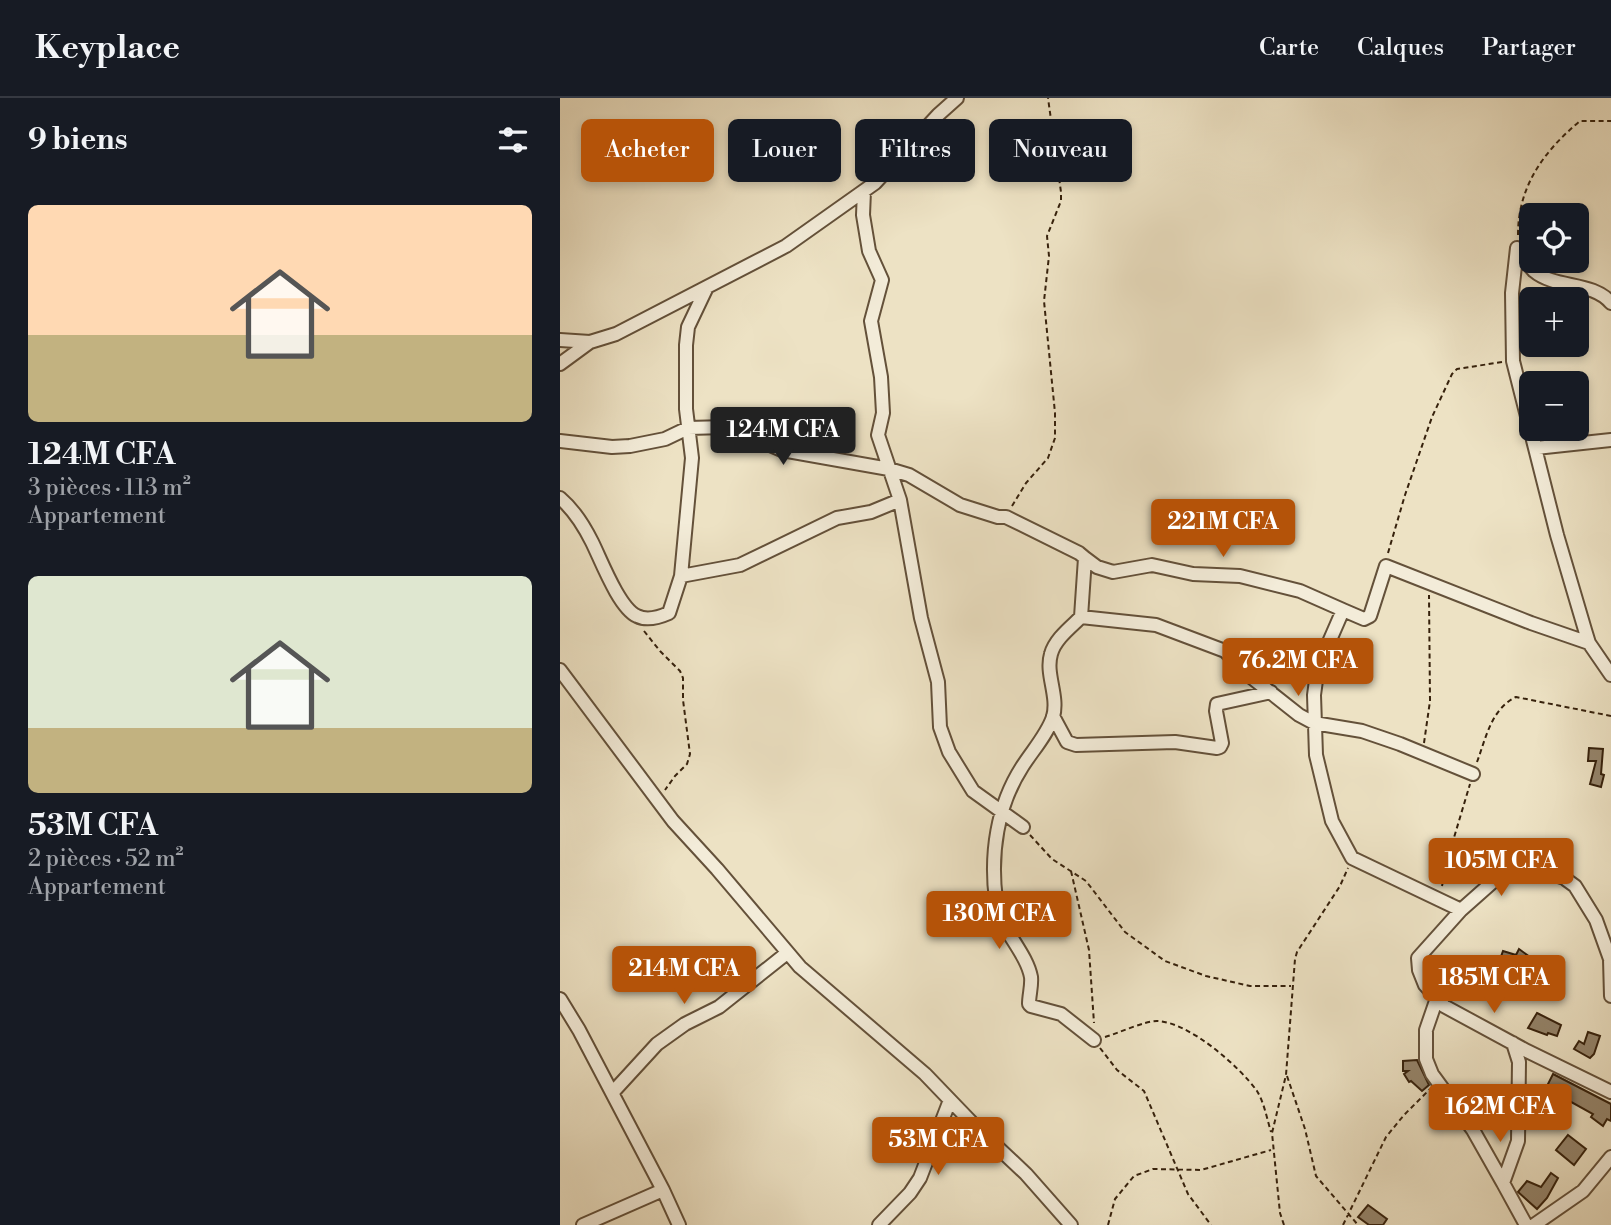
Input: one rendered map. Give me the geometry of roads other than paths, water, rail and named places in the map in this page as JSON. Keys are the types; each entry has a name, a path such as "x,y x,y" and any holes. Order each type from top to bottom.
{"street":[{"path":"560,364 590,342 616,334 786,246 875,183 957,98"},
{"path":"864,191 863,215 869,251 882,280 871,321 880,359 883,413 878,435 900,500 921,618 938,682 939,718 946,744 973,790 1023,827"},
{"path":"1611,303 1597,292 1551,280 1536,272 1517,248 1512,293 1513,360 1557,535 1589,643 1611,675"},
{"path":"560,498 574,513 592,541 607,575 629,610 638,617 660,617 669,613 681,576 692,458 688,428 688,327 707,287"},
{"path":"560,340 590,342"},
{"path":"560,441 612,447 637,445 665,439 688,428 727,427 782,450 909,475 961,505 1006,517 1073,550 1097,567 1113,572 1152,565 1193,574 1240,576 1300,591 1364,619 1368,618 1386,566 1589,643"},
{"path":"1536,448 1611,440"},
{"path":"681,576 740,565 837,518 871,512 900,500"},
{"path":"1085,558 1081,617 1062,635 1050,654 1055,703 1053,716 1049,727 1011,783 994,838 996,901 1009,935 1027,965 1031,981 1029,1004 1061,1014 1094,1040"},
{"path":"1343,610 1317,673 1314,695 1315,755 1332,821 1352,858 1461,909"},
{"path":"1081,617 1156,625 1225,652 1298,715 1314,723 1362,732 1473,774"},
{"path":"560,670 673,821 787,953 815,981 908,1059 1026,1174 1071,1225"},
{"path":"1053,716 1067,742 1076,745 1175,742 1217,748 1222,743 1217,704 1271,692"},
{"path":"1611,996 1610,959 1596,920 1575,887 1564,878 1520,863 1505,872 1461,909 1418,958 1422,977 1437,998 1454,1011 1611,1092"},
{"path":"613,1092 657,1044 685,1024 727,1001 787,953"},
{"path":"1437,998 1426,1030 1424,1050 1432,1074 1473,1130 1526,1225"},
{"path":"560,999 613,1092 679,1225"},
{"path":"1503,1183 1518,1141 1519,1062 1513,1043"},
{"path":"879,1225 911,1192 920,1178 950,1100"},
{"path":"1534,1225 1583,1191 1611,1157"},
{"path":"583,1225 663,1189"}]}
